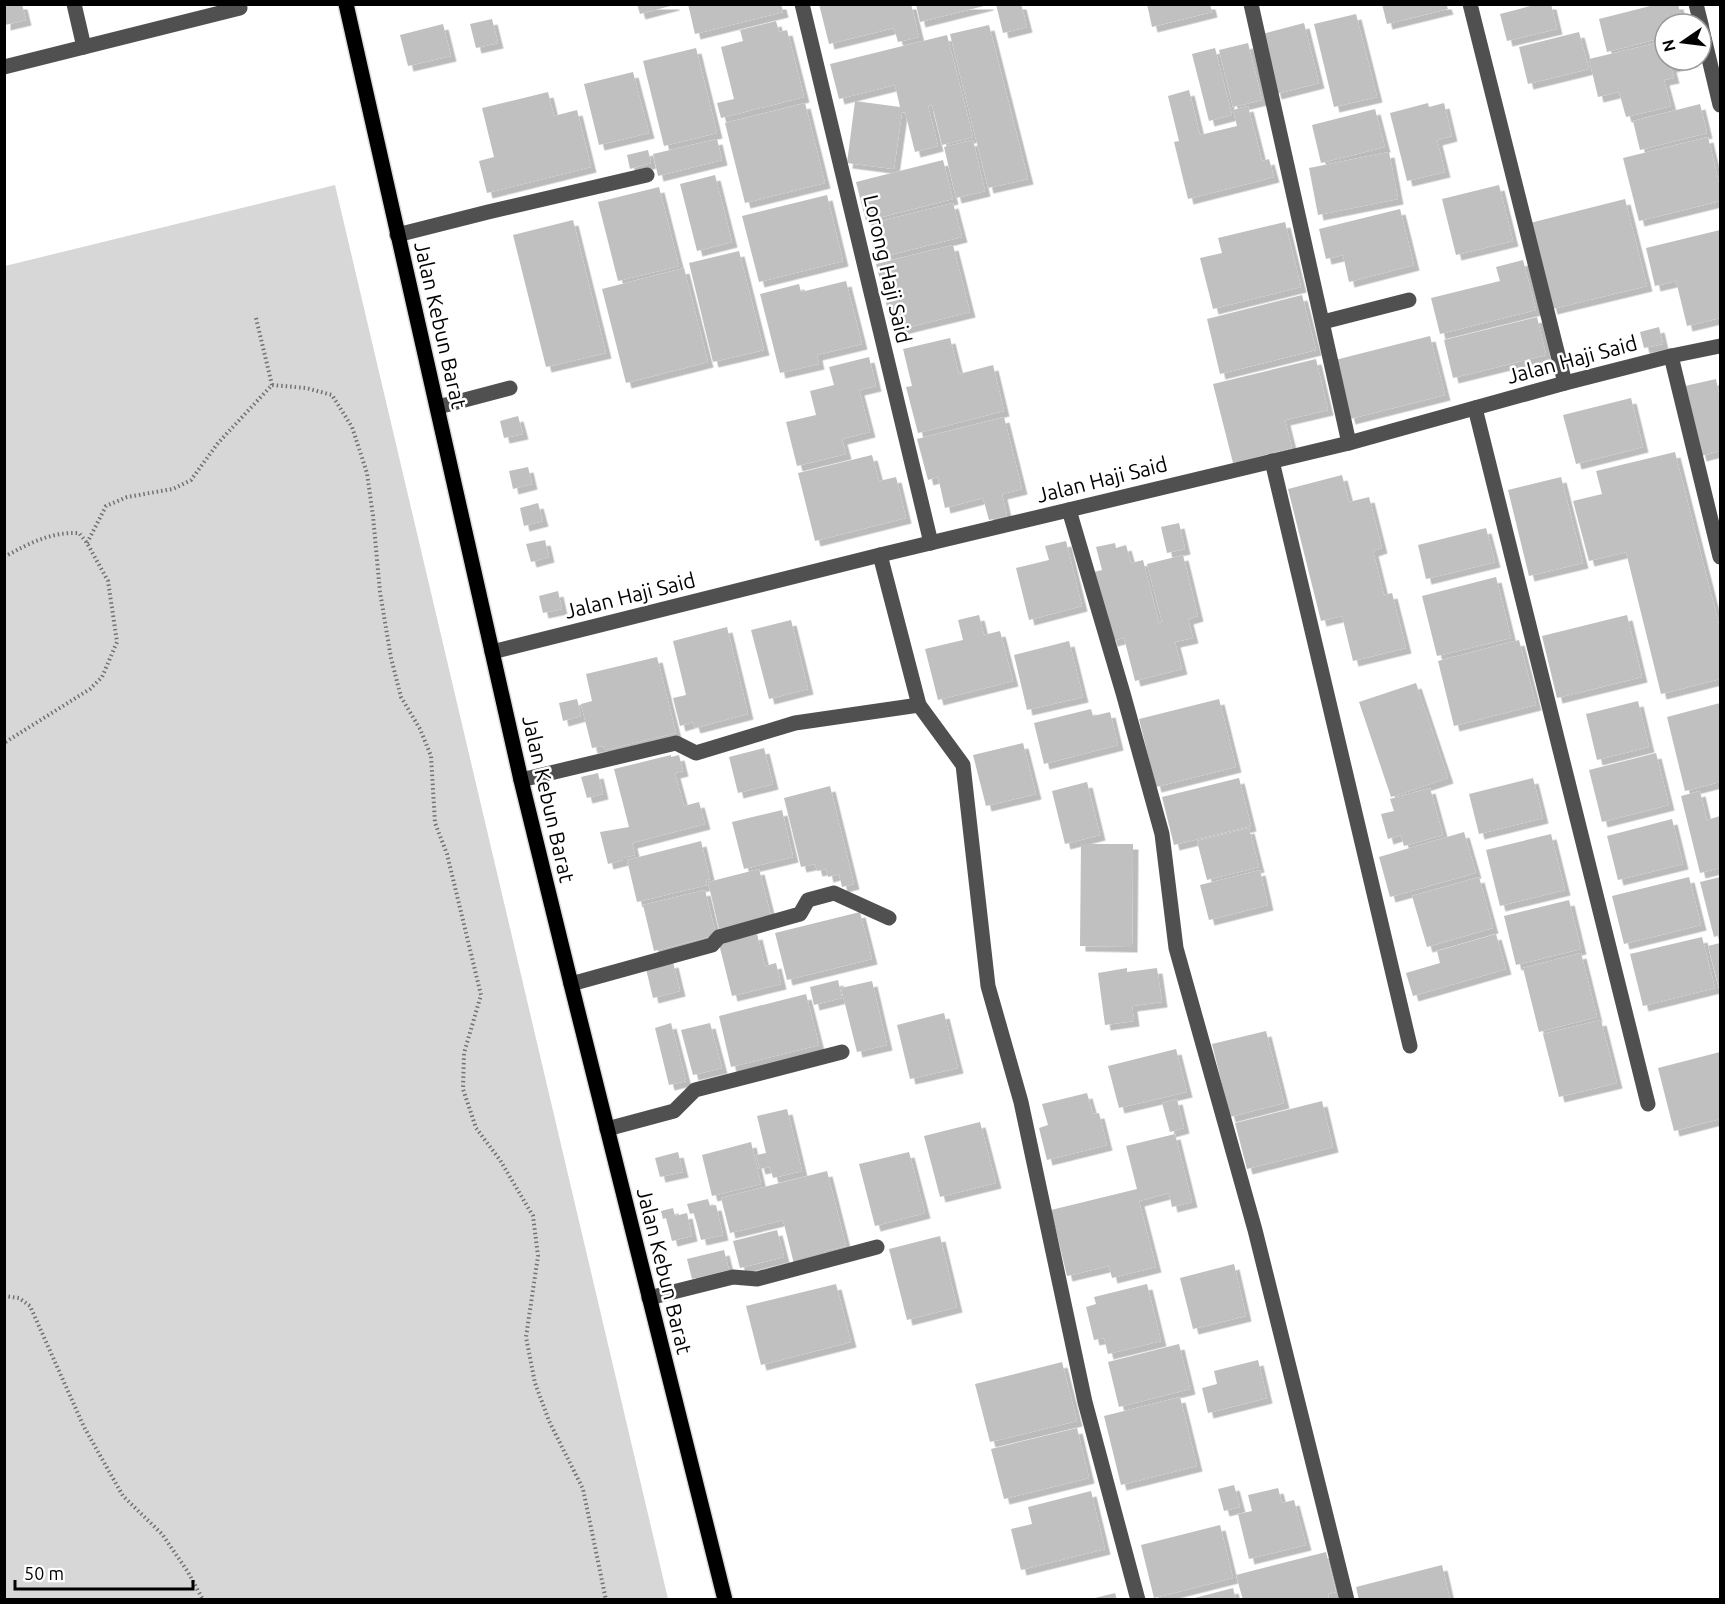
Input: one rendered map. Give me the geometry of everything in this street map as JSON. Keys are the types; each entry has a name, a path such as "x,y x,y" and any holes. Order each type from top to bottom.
{"main road":[{"name":"Jalan Kebun Barat","path":"348,5 397,235 438,407 521,780 725,1599"}],"street":[{"path":"74,4 84,47"},
{"name":"Lorong Haji Said","path":"802,4 932,543"},
{"path":"1251,4 1349,443"},
{"path":"1470,4 1565,382"},
{"path":"4,67 240,8"},
{"path":"1712,72 1720,105"},
{"path":"397,235 647,175"},
{"path":"1323,322 1409,300"},
{"name":"Jalan Haji Said","path":"492,652 880,555 1349,443 1565,382 1720,346"},
{"path":"1671,356 1720,557"},
{"path":"438,407 510,388"},
{"path":"1475,408 1648,1104"},
{"path":"1272,461 1410,1046"},
{"path":"1069,510 1162,834 1176,948 1255,1230 1347,1599"},
{"path":"880,555 919,705 963,765 988,986 1021,1102 1085,1402 1138,1599"},
{"path":"521,780 676,743 696,753 795,723 919,705"},
{"path":"571,984 712,945 719,937 800,914 808,900 834,893 889,918"},
{"path":"607,1129 674,1111 695,1090 842,1052"},
{"path":"650,1298 733,1277 757,1279 877,1247"}],"path":[{"path":"256,318 272,385"},
{"path":"87,543 106,506 127,497 173,489 191,480 218,443 272,385"},
{"path":"272,385 306,388 332,395 352,427 367,473 380,592 392,658 401,697 420,729 431,756 435,823 447,854 481,995 464,1053 463,1089 476,1128 500,1160 533,1216 538,1256 526,1337 534,1383 549,1422 583,1489 606,1599"},
{"path":"4,557 35,540 64,533 79,533 108,581 117,642 102,677 90,689 4,743"},
{"path":"4,1296 19,1298 30,1306 84,1427 123,1496 162,1534 203,1599"}],"shaded area":[{"path":"335,185 668,1599 5,1599 5,266"}],"building":[{"path":"5,4 22,4 26,20 5,25"},
{"path":"637,4 674,4 674,5 640,14"},
{"path":"688,4 781,4 783,12 695,34"},
{"path":"819,4 911,4 919,37 898,42 894,28 829,44"},
{"path":"916,4 988,4 988,5 920,22"},
{"path":"996,4 1021,4 1027,27 1003,33"},
{"path":"1147,4 1210,4 1212,12 1152,27"},
{"path":"1382,4 1446,4 1448,9 1387,24"},
{"path":"1538,4 1551,4 1557,29 1507,41 1500,14"},
{"path":"1658,4 1678,4 1680,12 1653,12 1653,40 1607,52 1599,19"},
{"path":"1356,14 1377,97 1334,107 1314,24"},
{"path":"492,19 498,43 476,48 470,24"},
{"path":"776,21 779,32 787,30 804,97 721,118 717,103 734,99 721,47 743,41 740,30"},
{"path":"1304,23 1319,83 1276,94 1262,34"},
{"path":"443,24 451,56 408,66 400,35"},
{"path":"989,25 1028,179 988,188 950,34"},
{"path":"1579,32 1589,69 1528,84 1519,47"},
{"path":"947,35 973,137 942,145 932,105 928,106 938,146 915,152 905,112 902,112 894,169 847,163 855,101 900,107 895,85 839,99 830,64"},
{"path":"1248,43 1262,100 1233,107 1219,50"},
{"path":"1653,44 1653,72 1672,72 1674,78 1664,80 1671,106 1626,117 1619,92 1598,97 1589,59"},
{"path":"696,48 717,133 664,146 643,61"},
{"path":"1215,48 1232,115 1209,121 1192,54"},
{"path":"633,72 649,133 599,145 584,84"},
{"path":"1189,90 1200,135 1237,126 1233,110 1248,106 1262,161 1269,159 1274,177 1188,199 1174,142 1179,141 1168,96"},
{"path":"548,92 554,116 577,110 591,167 487,193 479,161 494,157 482,108"},
{"path":"805,103 825,183 745,203 725,123"},
{"path":"1428,103 1429,107 1444,103 1452,136 1437,140 1445,172 1407,181 1390,113"},
{"path":"1700,104 1707,133 1640,150 1633,121"},
{"path":"1375,109 1385,147 1321,163 1312,125"},
{"path":"1708,137 1720,188 1720,201 1639,221 1623,158"},
{"path":"717,139 722,160 658,176 653,154"},
{"path":"973,140 985,191 956,198 944,147"},
{"path":"648,150 651,163 630,169 627,155"},
{"path":"1389,152 1398,199 1318,215 1309,168"},
{"path":"943,160 953,199 866,221 856,182"},
{"path":"715,175 732,242 697,251 680,184"},
{"path":"1499,185 1513,241 1456,255 1442,199"},
{"path":"659,187 679,266 618,281 598,202"},
{"path":"827,195 843,261 759,282 742,216"},
{"path":"1625,199 1647,286 1552,309 1530,223"},
{"path":"953,203 962,237 886,256 877,222"},
{"path":"1400,209 1414,265 1349,282 1343,255 1326,259 1319,229"},
{"path":"573,220 606,353 546,367 513,235"},
{"path":"1285,222 1301,287 1213,309 1200,258 1222,253 1218,238"},
{"path":"1720,230 1720,318 1687,326 1676,281 1655,286 1646,248"},
{"path":"953,245 970,312 893,331 876,264"},
{"path":"739,251 764,350 713,362 689,263"},
{"path":"1523,260 1536,310 1440,334 1431,298 1500,281 1496,267"},
{"path":"684,268 708,362 626,383 602,289"},
{"path":"846,281 862,344 817,355 819,364 780,373 760,294 799,284 801,292"},
{"path":"1302,295 1316,350 1220,374 1207,319"},
{"path":"1537,317 1546,355 1453,378 1444,340"},
{"path":"1659,327 1663,344 1644,348 1640,332"},
{"path":"1430,336 1445,395 1350,419 1335,360"},
{"path":"950,338 959,374 993,365 1004,411 918,433 906,387 912,386 903,349"},
{"path":"869,357 876,386 859,390 870,432 842,439 846,454 797,466 786,422 816,415 810,391 834,385 829,367"},
{"path":"1316,359 1328,410 1285,420 1292,448 1233,463 1213,384"},
{"path":"1716,379 1720,400 1720,451 1701,456 1685,386"},
{"path":"1631,398 1643,447 1576,464 1563,415"},
{"path":"518,416 523,434 504,438 500,421"},
{"path":"1004,417 1022,489 1002,494 1007,516 989,520 983,498 945,508 938,477 928,480 917,439"},
{"path":"1675,452 1720,629 1720,679 1661,694 1626,552 1589,561 1573,501 1602,494 1596,471"},
{"path":"872,455 879,481 896,477 906,518 815,541 798,473"},
{"path":"528,467 532,484 513,489 509,471"},
{"path":"1342,475 1349,502 1369,497 1382,548 1373,551 1384,595 1392,593 1406,648 1353,661 1342,616 1321,621 1288,489"},
{"path":"1561,477 1583,563 1529,576 1508,490"},
{"path":"538,503 543,521 524,526 520,508"},
{"path":"1179,523 1185,549 1167,553 1161,527"},
{"path":"1486,528 1495,562 1426,579 1418,545"},
{"path":"545,540 549,557 531,562 526,544"},
{"path":"1066,541 1082,606 1029,620 1016,568 1049,560 1045,546"},
{"path":"1115,543 1116,548 1126,545 1131,563 1143,560 1159,623 1162,622 1147,564 1183,555 1198,616 1188,619 1193,638 1175,642 1182,669 1135,681 1124,638 1112,641 1094,572 1102,570 1096,547"},
{"path":"1496,577 1511,638 1437,656 1422,596"},
{"path":"558,591 562,609 543,613 539,596"},
{"path":"979,615 984,635 1000,631 1013,681 938,700 925,649 963,640 958,620"},
{"path":"1627,615 1642,677 1557,698 1542,636"},
{"path":"791,620 808,689 769,699 751,630"},
{"path":"727,627 748,714 695,728 693,722 680,726 673,698 686,695 673,641"},
{"path":"1519,640 1536,705 1454,726 1438,661"},
{"path":"1069,641 1083,697 1027,710 1014,655"},
{"path":"657,657 676,733 605,750 603,746 592,748 581,704 592,701 586,674"},
{"path":"1416,683 1448,778 1391,797 1359,702"},
{"path":"577,699 581,716 563,721 559,703"},
{"path":"1219,699 1236,767 1156,787 1139,719"},
{"path":"1638,701 1649,747 1597,760 1586,714"},
{"path":"1720,703 1720,782 1685,791 1667,717"},
{"path":"1091,709 1093,716 1110,712 1118,745 1044,764 1034,723"},
{"path":"1023,743 1036,794 986,806 973,755"},
{"path":"764,748 773,784 738,793 729,757"},
{"path":"1656,753 1669,805 1602,822 1589,770"},
{"path":"671,755 671,757 679,755 683,771 675,773 684,806 699,802 705,824 632,843 635,855 608,864 600,832 629,827 614,769"},
{"path":"598,773 603,794 587,798 581,777"},
{"path":"1239,778 1251,826 1174,845 1162,797"},
{"path":"1533,778 1543,818 1479,834 1469,794"},
{"path":"1087,782 1100,835 1065,844 1052,791"},
{"path":"830,786 854,884 842,887 839,874 828,877 826,869 817,871 815,864 801,867 784,798"},
{"path":"1430,788 1443,835 1404,846 1401,835 1388,839 1381,814 1394,811 1390,799"},
{"path":"1700,791 1707,820 1720,816 1720,868 1700,873 1681,796"},
{"path":"782,810 793,857 744,869 732,822"},
{"path":"1672,819 1683,864 1618,880 1607,836"},
{"path":"1249,828 1259,867 1207,880 1197,841"},
{"path":"1464,832 1476,873 1390,897 1379,857"},
{"path":"1551,834 1565,890 1500,906 1486,850"},
{"path":"701,841 710,879 706,880 707,885 637,902 627,860"},
{"path":"1081,844 1133,844 1132,947 1080,946"},
{"path":"759,869 771,916 719,929 708,882"},
{"path":"1260,870 1268,905 1209,920 1200,885"},
{"path":"1479,877 1493,928 1427,947 1412,896"},
{"path":"1689,877 1701,925 1624,944 1612,896"},
{"path":"1720,877 1720,935 1714,937 1700,882"},
{"path":"705,890 716,935 654,951 643,905"},
{"path":"1569,900 1581,949 1516,965 1504,916"},
{"path":"860,912 872,959 787,980 775,933"},
{"path":"757,934 765,966 776,963 781,984 732,996 719,944"},
{"path":"1496,934 1506,969 1413,996 1406,973 1440,963 1437,951"},
{"path":"1702,937 1715,988 1643,1006 1630,954"},
{"path":"1720,943 1720,992 1708,946"},
{"path":"1581,953 1597,1017 1539,1032 1523,968"},
{"path":"673,962 680,991 653,998 646,969"},
{"path":"1127,968 1127,972 1157,968 1162,1002 1132,1006 1134,1021 1105,1025 1098,973"},
{"path":"838,980 842,998 814,1005 810,987"},
{"path":"872,981 887,1045 857,1052 841,988"},
{"path":"806,994 819,1045 731,1067 719,1016"},
{"path":"944,1013 958,1068 910,1079 897,1025"},
{"path":"1601,1020 1617,1083 1559,1097 1543,1034"},
{"path":"671,1023 686,1081 669,1085 655,1028"},
{"path":"710,1023 722,1068 693,1075 681,1030"},
{"path":"1266,1031 1284,1103 1230,1117 1212,1044"},
{"path":"1176,1049 1187,1092 1119,1108 1108,1066"},
{"path":"1720,1052 1720,1119 1674,1131 1658,1068"},
{"path":"1087,1093 1093,1114 1099,1113 1107,1145 1047,1160 1039,1128 1048,1125 1042,1104"},
{"path":"1177,1099 1184,1128 1170,1132 1162,1103"},
{"path":"1322,1101 1333,1147 1247,1169 1235,1123"},
{"path":"787,1109 802,1171 773,1178 770,1167 760,1169 756,1155 766,1153 757,1116"},
{"path":"980,1122 996,1183 940,1197 924,1136"},
{"path":"1175,1134 1192,1202 1172,1207 1169,1193 1139,1201 1156,1267 1112,1278 1109,1266 1067,1276 1051,1210 1137,1189 1126,1146"},
{"path":"751,1142 761,1184 712,1196 702,1155"},
{"path":"678,1152 683,1172 660,1177 655,1158"},
{"path":"909,1152 925,1213 875,1226 859,1164"},
{"path":"827,1171 846,1246 825,1251 826,1256 794,1264 783,1220 730,1233 721,1198"},
{"path":"708,1199 710,1206 716,1205 723,1235 701,1240 694,1213 690,1214 687,1204"},
{"path":"673,1208 675,1216 687,1213 692,1236 672,1241 666,1218 663,1219 661,1211"},
{"path":"777,1230 784,1257 740,1268 733,1241"},
{"path":"940,1236 957,1307 907,1320 889,1249"},
{"path":"724,1250 729,1270 692,1279 687,1259"},
{"path":"1234,1264 1246,1316 1193,1329 1180,1278"},
{"path":"836,1284 851,1342 761,1365 746,1306"},
{"path":"1147,1284 1161,1341 1108,1354 1104,1338 1094,1340 1086,1307 1096,1304 1094,1297"},
{"path":"1179,1344 1190,1389 1119,1407 1108,1362"},
{"path":"1258,1360 1267,1398 1208,1413 1202,1388 1217,1384 1214,1371"},
{"path":"1062,1362 1077,1421 990,1442 975,1384"},
{"path":"1180,1397 1197,1466 1121,1485 1104,1416"},
{"path":"1077,1428 1089,1478 1004,1499 991,1449"},
{"path":"1234,1485 1240,1507 1224,1511 1218,1489"},
{"path":"1278,1488 1282,1503 1294,1500 1306,1545 1249,1559 1238,1514 1252,1511 1248,1495"},
{"path":"1091,1491 1105,1549 1021,1570 1011,1529 1032,1524 1028,1507"},
{"path":"1220,1525 1233,1578 1154,1598 1141,1545"},
{"path":"1326,1552 1336,1592 1328,1594 1329,1600 1243,1600 1236,1575"},
{"path":"1442,1565 1450,1600 1359,1600 1356,1587"},
{"path":"1233,1588 1236,1600 1191,1600 1191,1599"},
{"path":"1115,1593 1117,1600 1091,1600 1091,1599"}]}
